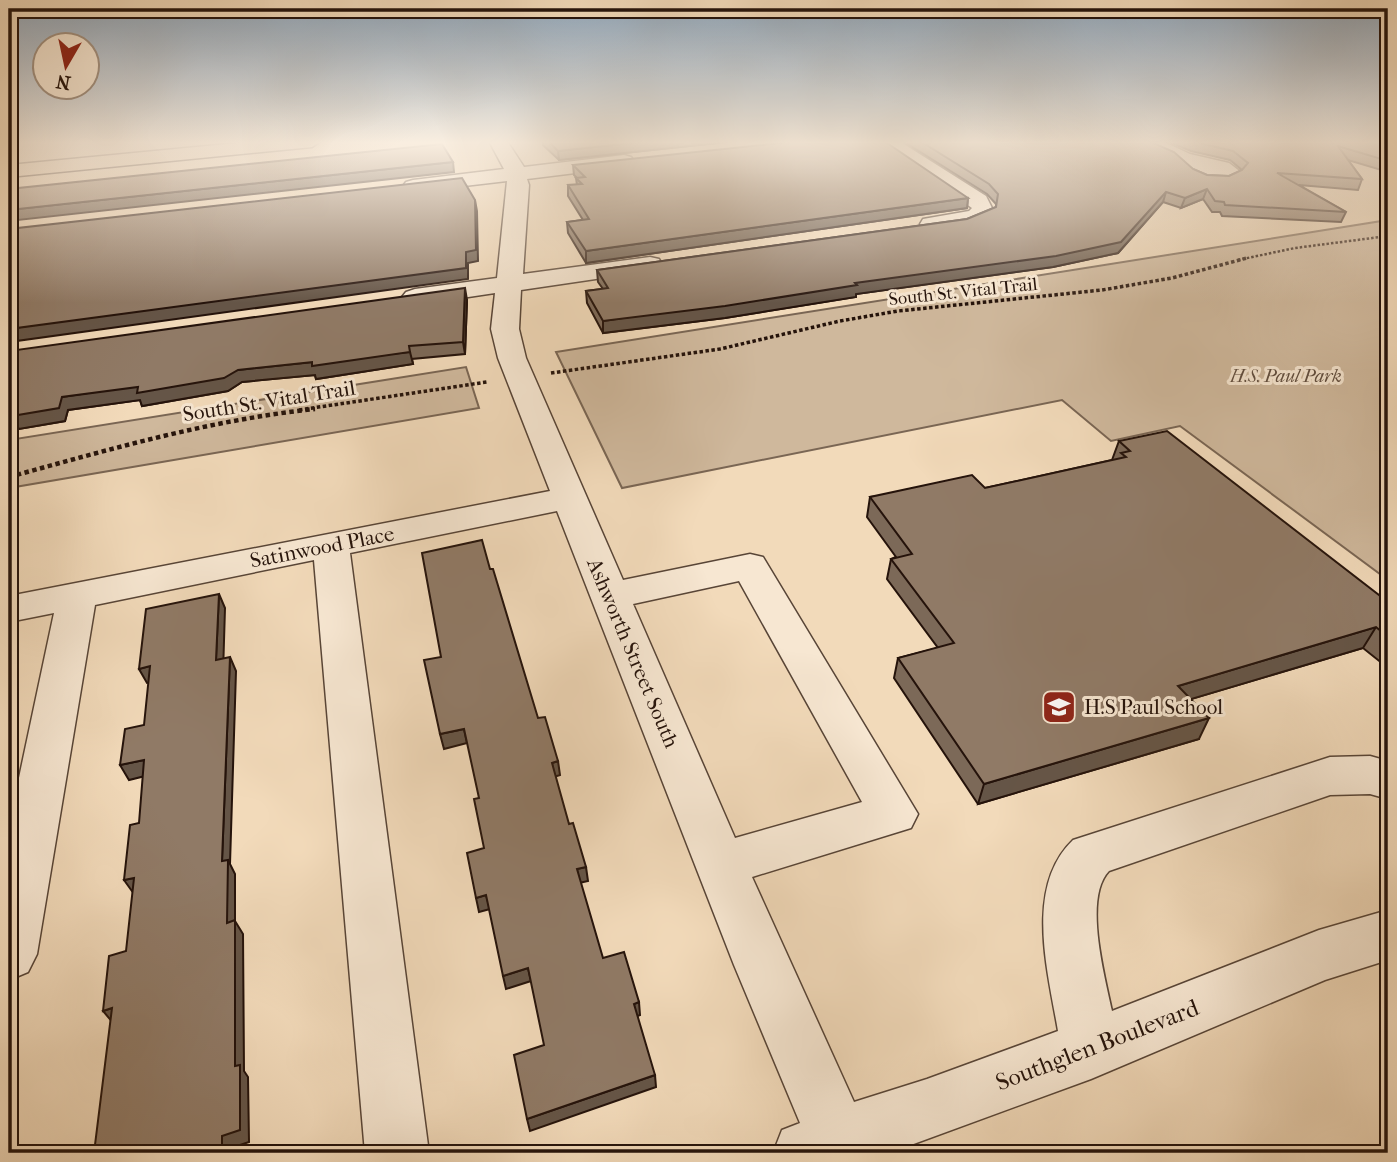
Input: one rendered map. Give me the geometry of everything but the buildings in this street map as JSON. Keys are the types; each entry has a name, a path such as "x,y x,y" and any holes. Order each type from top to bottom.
{"street":[{"name":"Ashworth Street South","path":"520,195 505,329 519,380 720,864 829,1148"},
{"path":"912,227 975,217 983,212 983,208 969,195"},
{"path":"385,301 670,261"},
{"name":"Satinwood Place","path":"9,609 568,498"},
{"path":"331,545 397,1153"},
{"path":"609,596 750,566 894,814 720,864"},
{"path":"9,954 77,596"},
{"path":"1091,1049 1072,949 1072,907 1076,872 1091,855 1330,776 1370,775 1388,780"},
{"name":"Southglen Boulevard","path":"829,1148 1091,1049 1319,956 1388,935"}],"path":[{"name":"South St. Vital Trail","path":"540,374 720,349 840,321 898,311 1102,290 1172,278 1231,261 1296,248 1388,236"},
{"name":"South St. Vital Trail","path":"9,477 176,431 255,415 341,406 496,381"}],"green space":[{"name":"H.S. Paul Park","path":"1388,220 1388,580 1180,426 1111,441 1062,400 622,488 556,352"},
{"path":"466,367 479,408 9,488 9,440"}],"place":[{"name":"H.S Paul School","path":"1059,707"}]}
